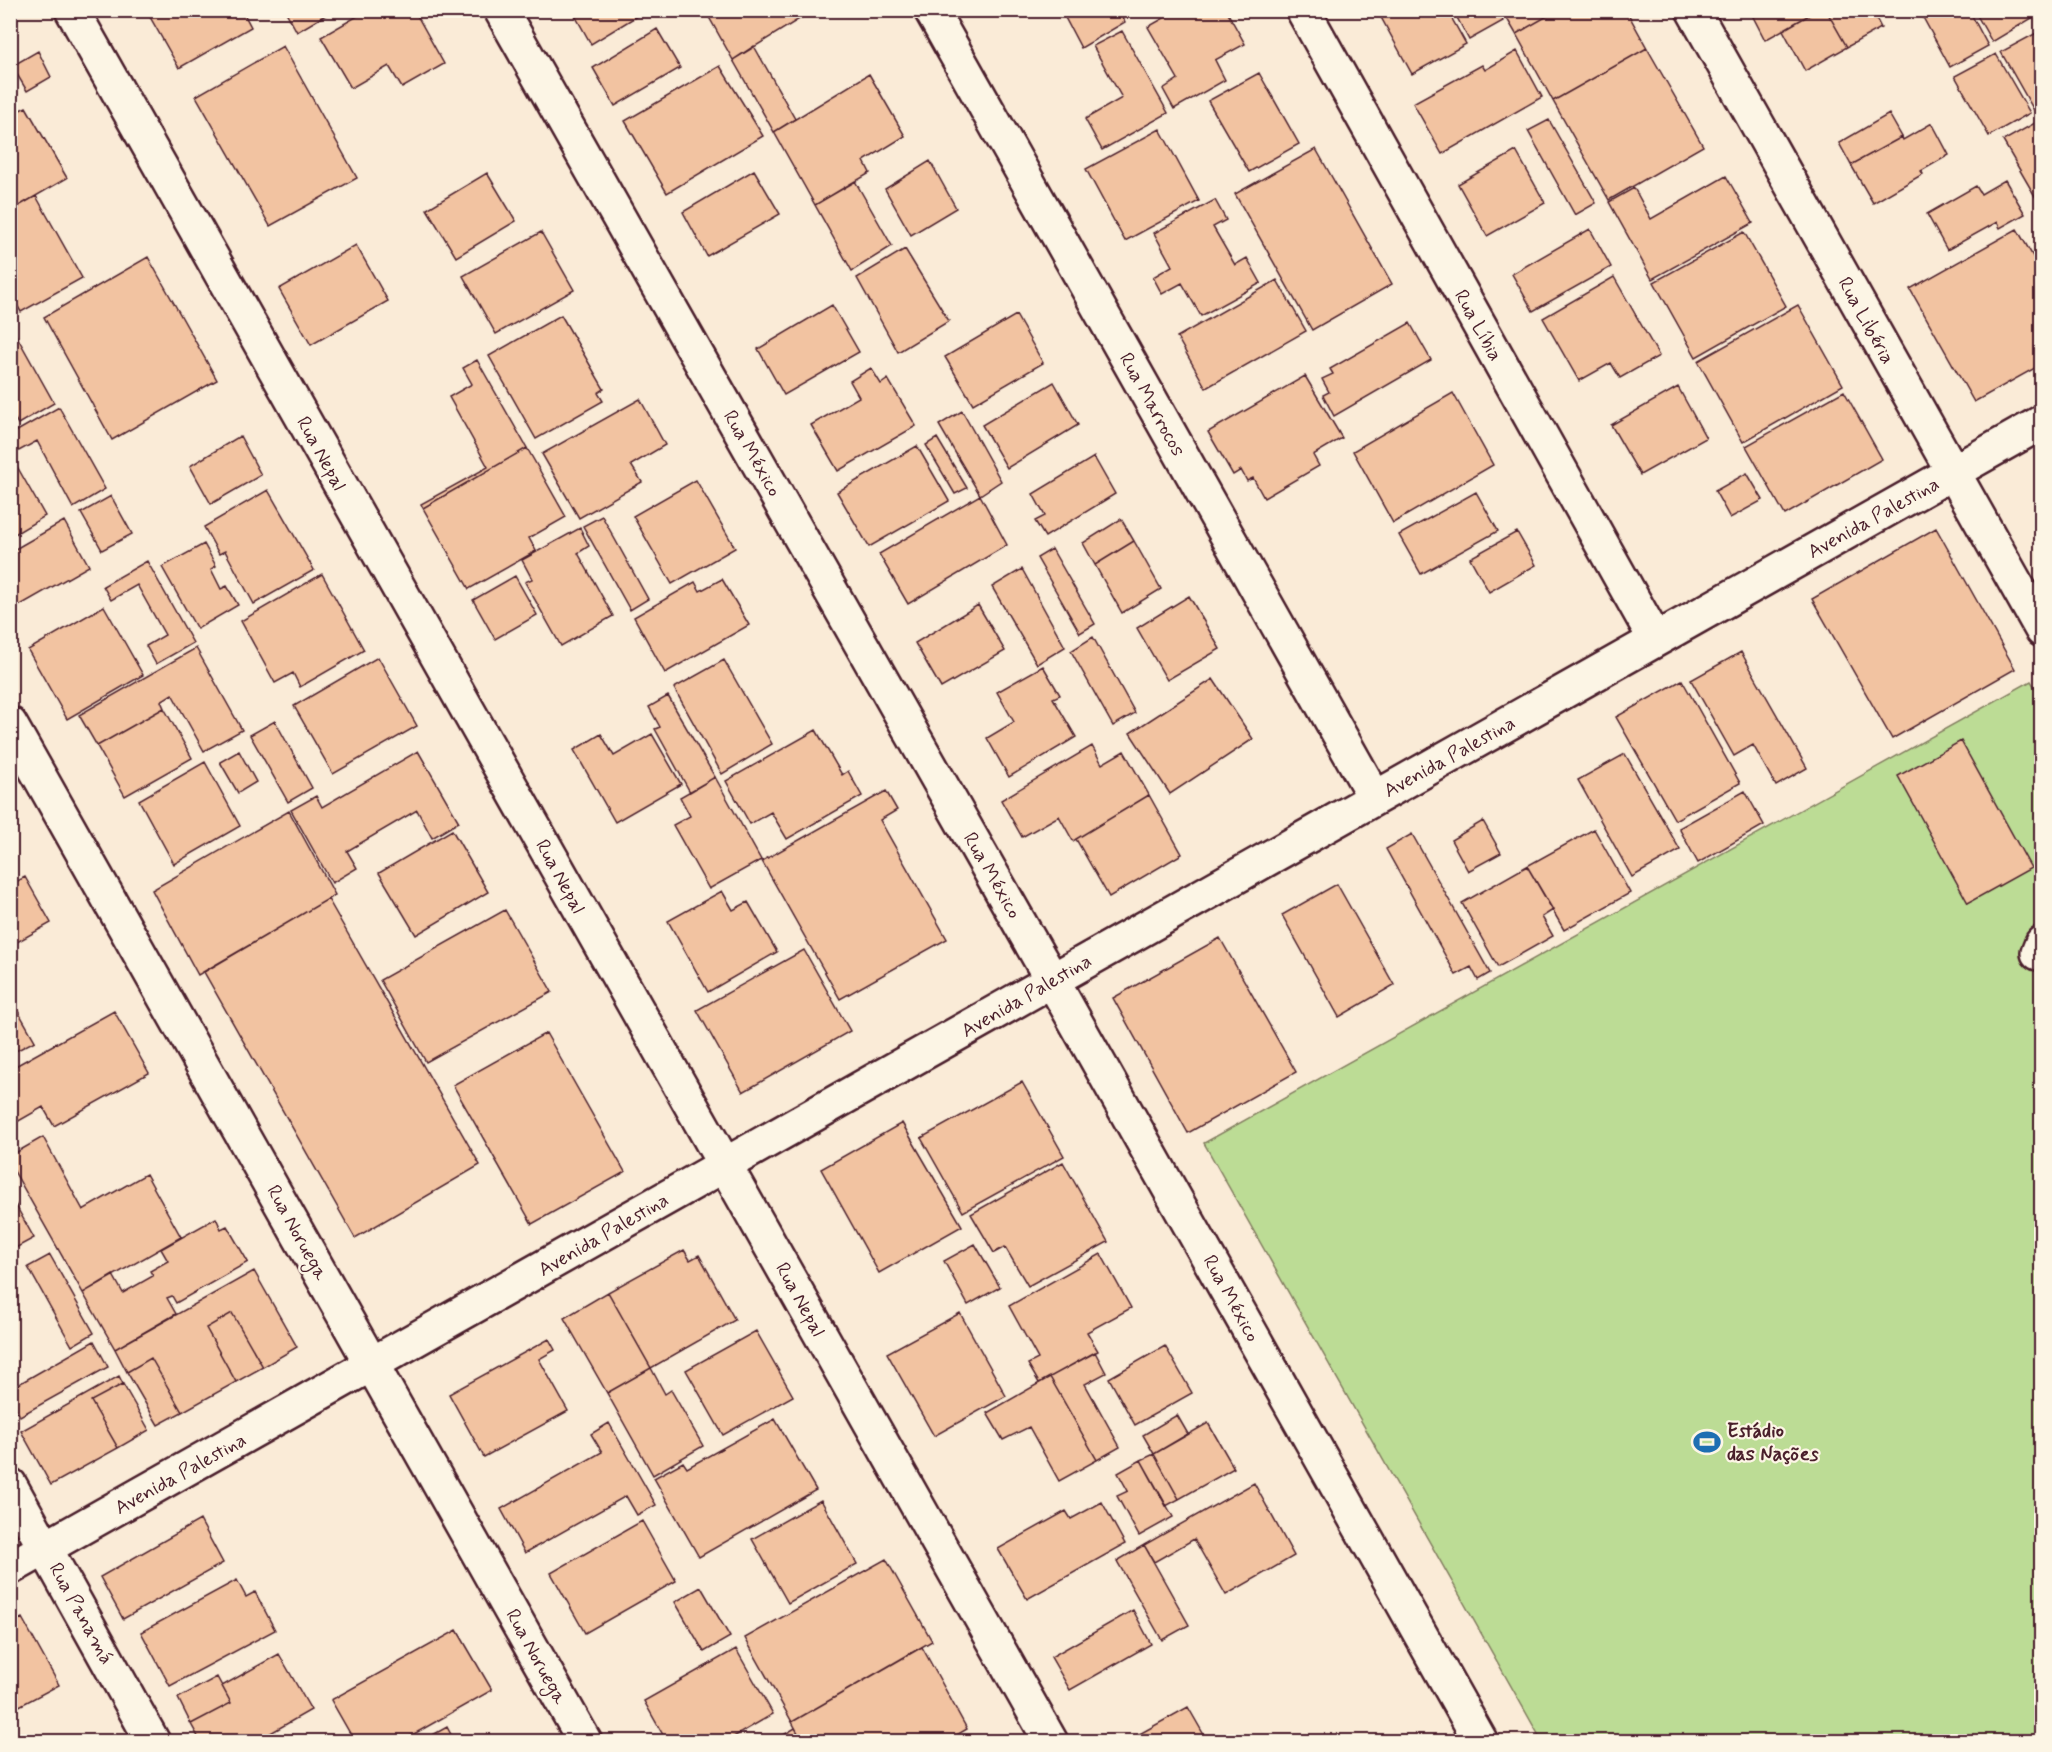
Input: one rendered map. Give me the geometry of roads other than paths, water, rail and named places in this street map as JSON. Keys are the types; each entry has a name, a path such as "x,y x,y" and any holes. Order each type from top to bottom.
{"street":[{"name":"Rua Nepal","path":"72,10 1051,1742"},
{"name":"Rua México","path":"501,10 1052,980 1481,1742"},
{"name":"Rua Marrocos","path":"931,10 1375,798"},
{"name":"Rua Líbia","path":"1303,10 1655,639"},
{"name":"Rua Libéria","path":"1693,10 2042,630"},
{"name":"Avenida Palestina","path":"10,1568 2042,422"},
{"name":"Rua Noruega","path":"10,724 585,1742"},
{"name":"Rua Panamá","path":"10,1485 153,1742"}],"place":[{"name":"Estádio das Nações","path":"1707,1442"}]}
